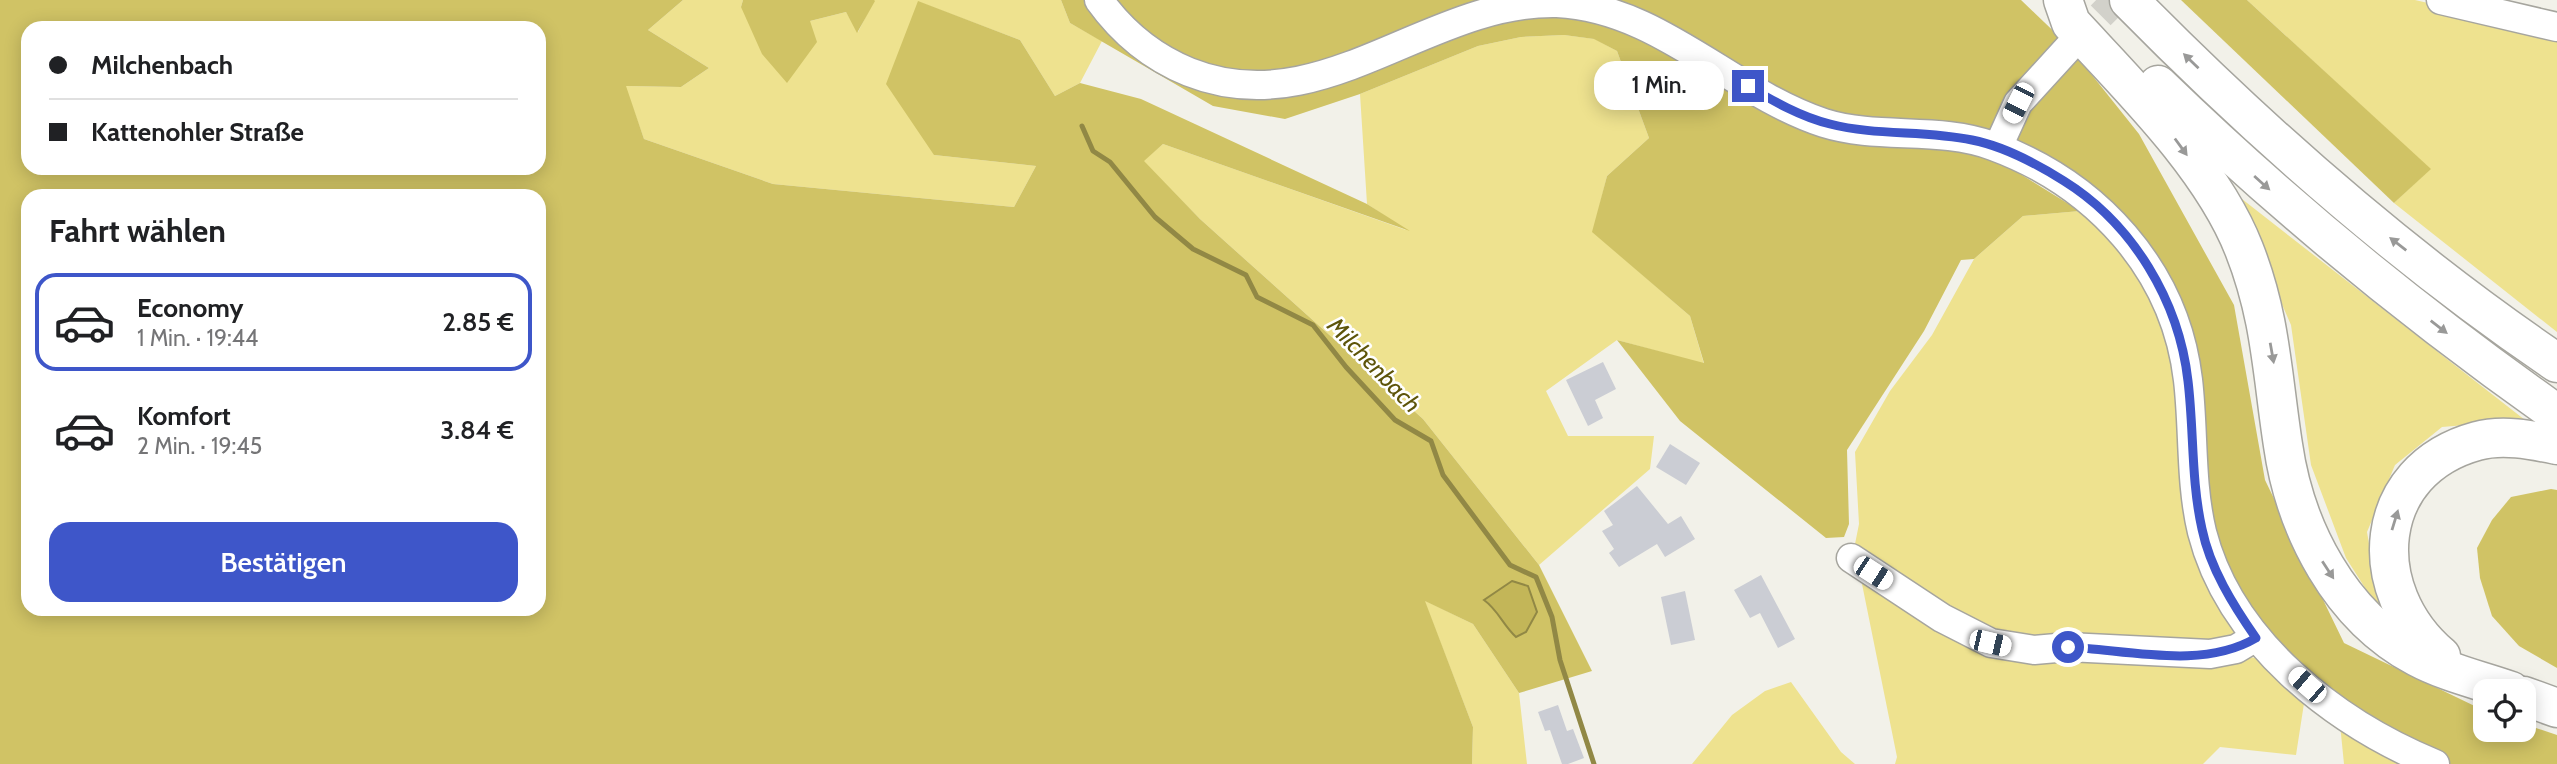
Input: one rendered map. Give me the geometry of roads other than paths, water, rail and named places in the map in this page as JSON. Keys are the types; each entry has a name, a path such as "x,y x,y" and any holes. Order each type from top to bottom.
{"highway":[{"path":"2063,0 2071,23 2174,138 2211,190 2242,244 2257,283 2273,354 2283,447 2292,488 2316,552 2360,612 2385,635 2441,669 2478,679"},
{"path":"2072,0 2196,122 2281,200 2452,338 2557,414"},
{"path":"2129,0 2236,103 2347,203 2476,305 2557,363"},
{"path":"2472,677 2424,641 2406,618 2395,596 2389,570 2389,544 2394,518 2405,492 2423,470 2447,452 2479,440 2508,438 2557,445"},
{"path":"2536,700 2557,708"}],"street":[{"path":"1099,0 1124,30 1164,60 1217,81 1258,85 1295,82 1332,73 1446,24 1493,8 1534,2 1582,5 1636,21 1768,98 1828,124 1969,139 1998,147 2063,180 2094,203 2133,244 2164,295 2176,325 2188,382 2193,473 2202,532 2220,578 2256,638 2307,685 2346,715 2387,742 2435,764"},
{"path":"2441,0 2557,27"},
{"path":"1998,147 2018,103 2071,45"},
{"path":"1851,558 1970,635 2010,648 2210,654 2236,649 2256,638"}],"waterway":[{"name":"Milchenbach","path":"1082,126 1093,151 1110,162 1155,217 1193,249 1246,275 1257,297 1313,325 1346,367 1395,420 1431,441 1443,475 1510,565 1536,577 1552,617 1560,660 1594,764"}],"tunnel":[{"path":"2071,45 2116,0"}]}
